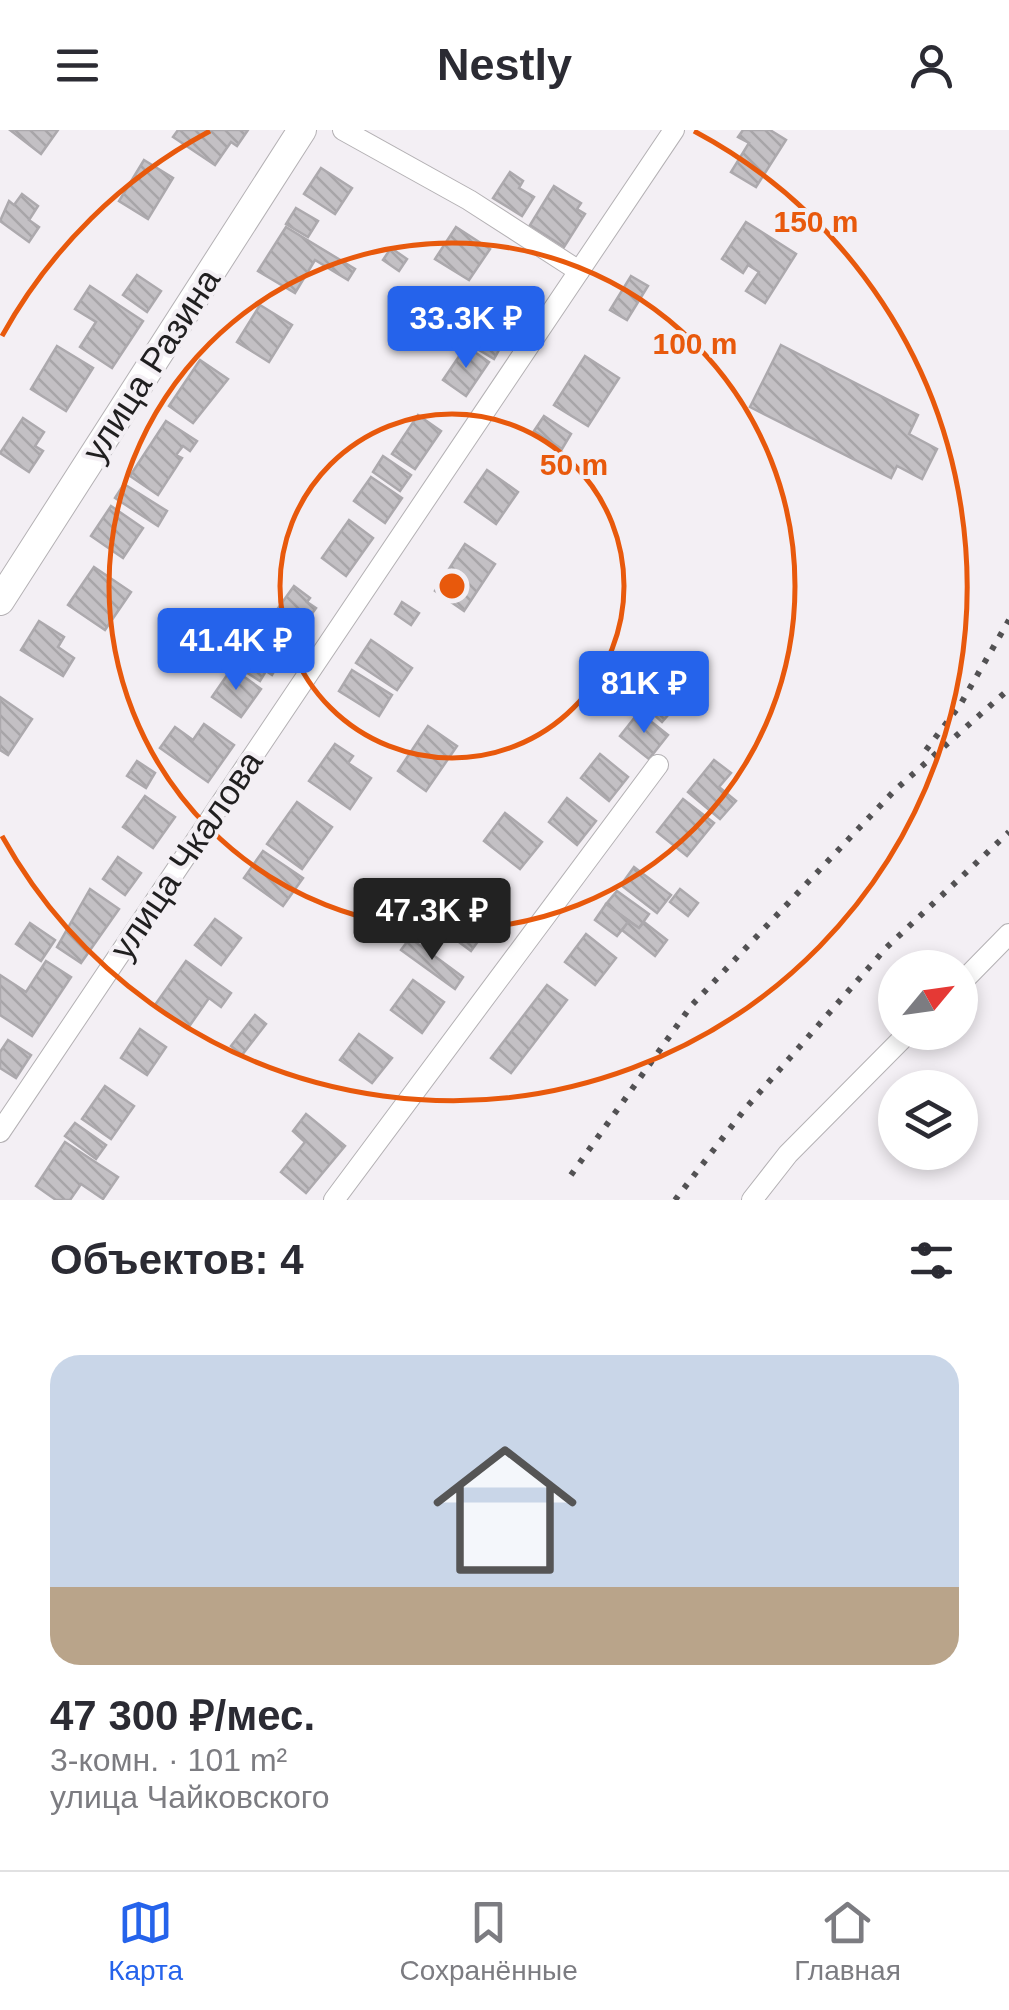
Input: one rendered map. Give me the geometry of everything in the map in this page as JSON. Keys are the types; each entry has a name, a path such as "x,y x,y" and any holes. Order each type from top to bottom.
{"street":[{"name":"улица Разина","path":"0,600 302,130"},
{"path":"343,130 469,200 579,271"},
{"name":"улица Чкалова","path":"0,1132 674,130"},
{"path":"334,1200 658,765"},
{"path":"978,966 1009,934"},
{"path":"752,1200 788,1154 891,1050"}],"building":[{"path":"10,130 58,130 41,154"},
{"path":"178,130 248,130 237,146 231,142 215,165 173,137"},
{"path":"743,130 770,130 786,140 756,187 731,172 749,143 738,137"},
{"path":"144,160 173,178 148,219 119,201"},
{"path":"321,168 352,188 335,214 304,194"},
{"path":"510,172 523,181 519,188 534,197 522,216 493,198"},
{"path":"554,186 581,203 577,209 585,214 564,247 530,225"},
{"path":"22,194 38,206 29,220 39,227 29,242 0,221 9,201 14,205"},
{"path":"296,208 318,221 308,237 286,224"},
{"path":"746,222 796,254 765,303 746,291 759,272 748,265 743,273 722,259"},
{"path":"286,227 355,269 348,280 315,260 295,293 258,271"},
{"path":"456,227 490,249 469,280 435,259"},
{"path":"391,248 407,259 399,271 383,260"},
{"path":"137,275 161,291 147,312 123,295"},
{"path":"631,276 648,286 627,320 610,310"},
{"path":"90,286 143,321 112,368 80,347 96,322 75,309"},
{"path":"260,305 292,325 269,362 237,342"},
{"path":"455,307 486,326 478,338 499,350 494,359 443,328"},
{"path":"781,345 918,415 909,434 937,449 922,479 897,466 891,478 750,407"},
{"path":"57,346 93,368 66,411 31,389"},
{"path":"466,346 489,362 466,396 443,380"},
{"path":"585,356 619,378 588,426 554,405"},
{"path":"200,360 228,379 193,423 169,406"},
{"path":"418,415 441,431 415,469 392,454"},
{"path":"544,416 571,434 562,449 534,431"},
{"path":"23,418 44,432 35,446 43,451 29,472 0,453"},
{"path":"166,421 197,441 190,451 183,446 176,455 182,458 158,495 130,476"},
{"path":"383,456 411,475 400,491 373,472"},
{"path":"487,470 518,492 496,524 465,502"},
{"path":"371,477 402,498 385,523 354,501"},
{"path":"124,484 167,511 158,526 115,498"},
{"path":"111,506 143,528 123,558 91,536"},
{"path":"349,520 373,538 346,576 322,558"},
{"path":"465,544 495,564 464,611 435,591"},
{"path":"94,567 131,592 105,630 68,605"},
{"path":"294,586 316,608 285,651 270,641 276,632 266,625"},
{"path":"402,602 419,613 411,625 395,614"},
{"path":"39,621 64,637 58,647 74,658 63,676 21,650"},
{"path":"371,640 412,668 397,690 356,663"},
{"path":"248,644 279,663 272,675 266,671 260,681 235,665"},
{"path":"659,665 689,691 662,722 632,695"},
{"path":"232,668 261,689 241,717 212,697"},
{"path":"352,670 392,695 379,716 339,691"},
{"path":"0,697 32,719 8,755 0,750"},
{"path":"639,712 668,735 649,759 620,736"},
{"path":"204,724 234,745 208,782 160,748 175,727 193,740"},
{"path":"428,726 457,746 426,791 398,771"},
{"path":"335,744 353,756 348,763 371,778 350,809 309,781"},
{"path":"600,754 628,777 609,801 581,778"},
{"path":"714,760 731,773 719,787 736,801 720,819 688,792"},
{"path":"137,761 155,773 146,788 127,776"},
{"path":"145,796 175,817 153,848 123,827"},
{"path":"567,798 596,821 577,845 549,822"},
{"path":"683,799 714,823 687,856 657,832"},
{"path":"297,802 332,827 302,869 267,844"},
{"path":"505,813 542,842 520,869 484,841"},
{"path":"263,851 303,878 283,906 244,878"},
{"path":"118,857 141,873 125,895 103,879"},
{"path":"634,867 671,895 657,913 621,885"},
{"path":"90,889 119,909 81,963 57,947"},
{"path":"680,889 698,903 688,916 670,902"},
{"path":"617,891 649,914 639,928 606,904"},
{"path":"464,896 494,919 471,951 440,928"},
{"path":"606,904 629,921 617,936 595,920"},
{"path":"215,919 241,938 221,965 195,945"},
{"path":"629,921 639,928 644,922 667,940 655,956 622,930"},
{"path":"30,923 55,940 41,961 16,944"},
{"path":"586,934 616,958 595,985 565,962"},
{"path":"410,938 463,977 455,989 401,950"},
{"path":"46,961 71,977 32,1036 0,1015 0,975 26,992"},
{"path":"186,961 231,993 221,1007 209,998 188,1028 155,1005"},
{"path":"413,980 444,1002 422,1033 391,1010"},
{"path":"547,985 567,1000 511,1073 491,1058"},
{"path":"255,1015 266,1024 242,1055 231,1046"},
{"path":"140,1029 166,1047 147,1075 121,1058"},
{"path":"359,1034 392,1058 372,1083 340,1060"},
{"path":"8,1040 31,1055 16,1078 0,1068 0,1052"},
{"path":"105,1086 134,1106 111,1139 82,1119"},
{"path":"306,1114 345,1146 306,1193 281,1172 305,1142 293,1131"},
{"path":"75,1123 106,1145 96,1159 65,1136"},
{"path":"65,1142 118,1177 103,1199 81,1184 70,1200 56,1200 36,1186"}],"railway":[{"path":"926,750 960,705 1009,620"},
{"path":"571,1175 691,1006 895,790 1009,689"},
{"path":"675,1200 745,1109 886,948 1009,832"}]}
